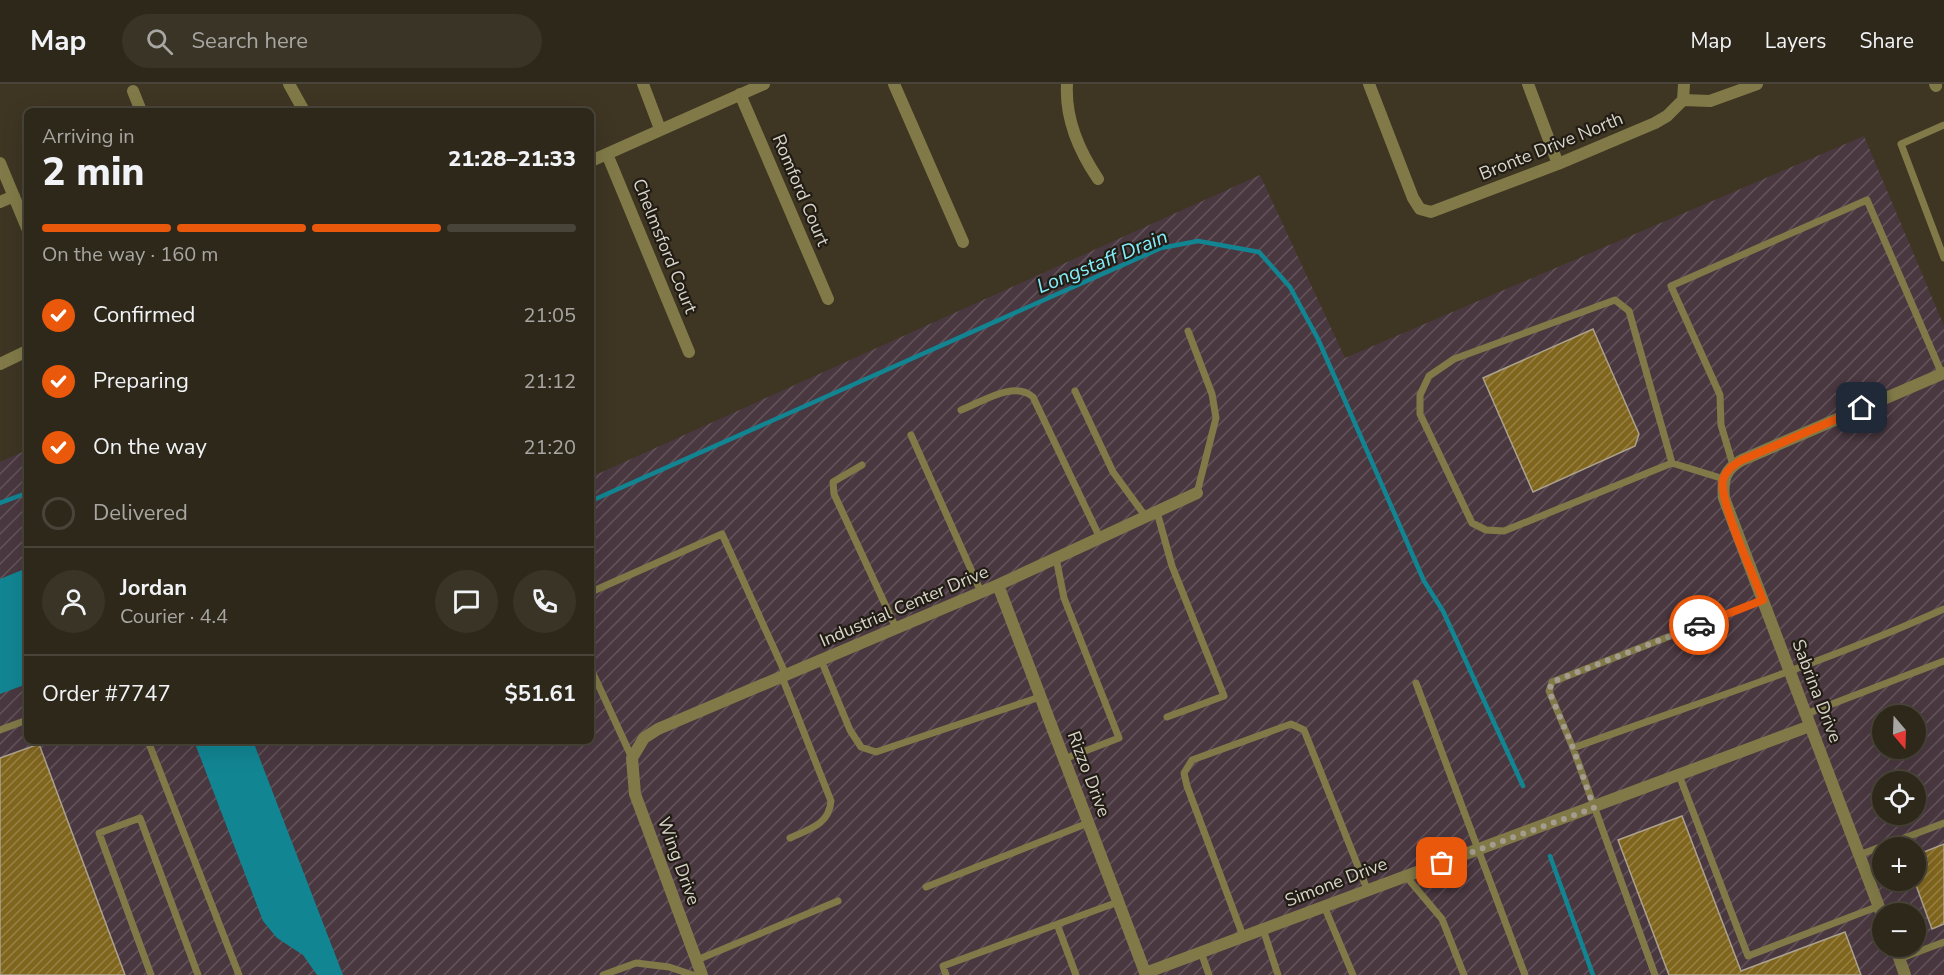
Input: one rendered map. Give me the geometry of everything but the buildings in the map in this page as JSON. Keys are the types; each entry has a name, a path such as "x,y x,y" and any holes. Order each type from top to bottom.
{"street":[{"path":"289,84 302,108"},
{"path":"643,84 660,129"},
{"path":"594,160 764,84"},
{"path":"894,84 963,242"},
{"path":"1067,84 1072,126 1080,149 1098,179"},
{"name":"Bronte Drive North","path":"1369,84 1413,198 1425,212 1439,211 1655,123 1667,116 1683,100"},
{"path":"1528,84 1558,164"},
{"path":"1684,84 1683,100 1722,98 1757,84"},
{"path":"133,91 140,108"},
{"name":"Romford Court","path":"740,94 828,299"},
{"name":"Chelmsford Court","path":"607,154 689,352"},
{"path":"0,163 24,221"},
{"path":"0,202 14,196"},
{"path":"0,364 24,352"},
{"path":"1724,479 1733,465 1943,373"},
{"name":"Sabrina Drive","path":"1724,479 1724,498 1878,903"},
{"name":"Industrial Center Drive","path":"632,758 644,738 658,729 998,585 1197,493"},
{"name":"Rizzo Drive","path":"998,585 1146,974"},
{"name":"Simone Drive","path":"1146,974 1367,889 1479,851 1594,808 1679,775 1808,720"},
{"name":"Wing Drive","path":"632,758 635,794 702,975"},
{"path":"1899,959 1905,975"}],"lane":[{"path":"1944,125 1901,144 1944,258"},
{"path":"1733,465 1721,425 1720,395 1671,286 1834,214 1867,200 1943,373"},
{"path":"1672,463 1629,311 1615,300 1454,359 1429,376 1420,395 1420,414 1472,523 1486,530 1504,531 1672,463 1724,479"},
{"path":"1188,331 1212,394 1215,418 1197,493"},
{"path":"961,410 1015,389 1025,390 1033,397 1100,538"},
{"path":"1075,391 1113,472 1151,514 1224,696 1167,717"},
{"path":"911,435 981,592"},
{"path":"862,465 833,482 834,494 896,628"},
{"path":"594,591 722,534 784,676 831,801 830,812 826,819 790,838"},
{"path":"1056,558 1064,598 1119,738 1064,759"},
{"path":"1655,975 1573,748 1549,691 1552,682 1763,600"},
{"path":"1573,748 1810,665 1944,609"},
{"path":"821,660 850,730 861,747 876,752 1040,697"},
{"path":"1808,720 1944,661"},
{"path":"594,676 632,758"},
{"path":"1416,683 1525,975"},
{"path":"0,730 24,721"},
{"path":"1243,936 1187,786 1184,774 1192,760 1291,724 1304,730 1367,889"},
{"path":"149,744 239,975"},
{"path":"1679,775 1748,956 1872,913"},
{"path":"151,975 99,833 140,818 198,975"},
{"path":"926,887 1088,823"},
{"path":"1859,855 1944,824"},
{"path":"1405,875 1442,919 1464,975"},
{"path":"697,960 838,901"},
{"path":"946,975 943,966 1118,902"},
{"path":"1324,906 1353,975"},
{"path":"1057,924 1076,975"},
{"path":"1263,929 1278,975"},
{"path":"1899,959 1944,942"},
{"path":"1201,952 1209,975"},
{"path":"603,975 636,963 669,967 693,975"}],"shaded area":[{"path":"1864,136 1944,326 1944,975 0,975 0,462 24,451 24,744 594,744 594,476 1260,175 1345,358"}],"water":[{"path":"24,569 24,685 0,694 0,579"},
{"path":"195,744 254,744 343,975 317,975 303,955 277,938 263,921"}],"waterway":[{"name":"Longstaff Drain","path":"594,500 1161,248 1198,241 1259,252 1290,287 1318,339 1424,581 1443,611 1523,786"},
{"name":"Longstaff Drain","path":"0,503 24,494"},
{"path":"1550,856 1593,975"}],"way so far":[{"path":"1442,863 1594,808 1573,748 1549,691 1552,682 1699,625"}],"route":[{"path":"1699,625 1763,600 1724,498 1724,479 1727,472 1742,460 1862,408"}]}
